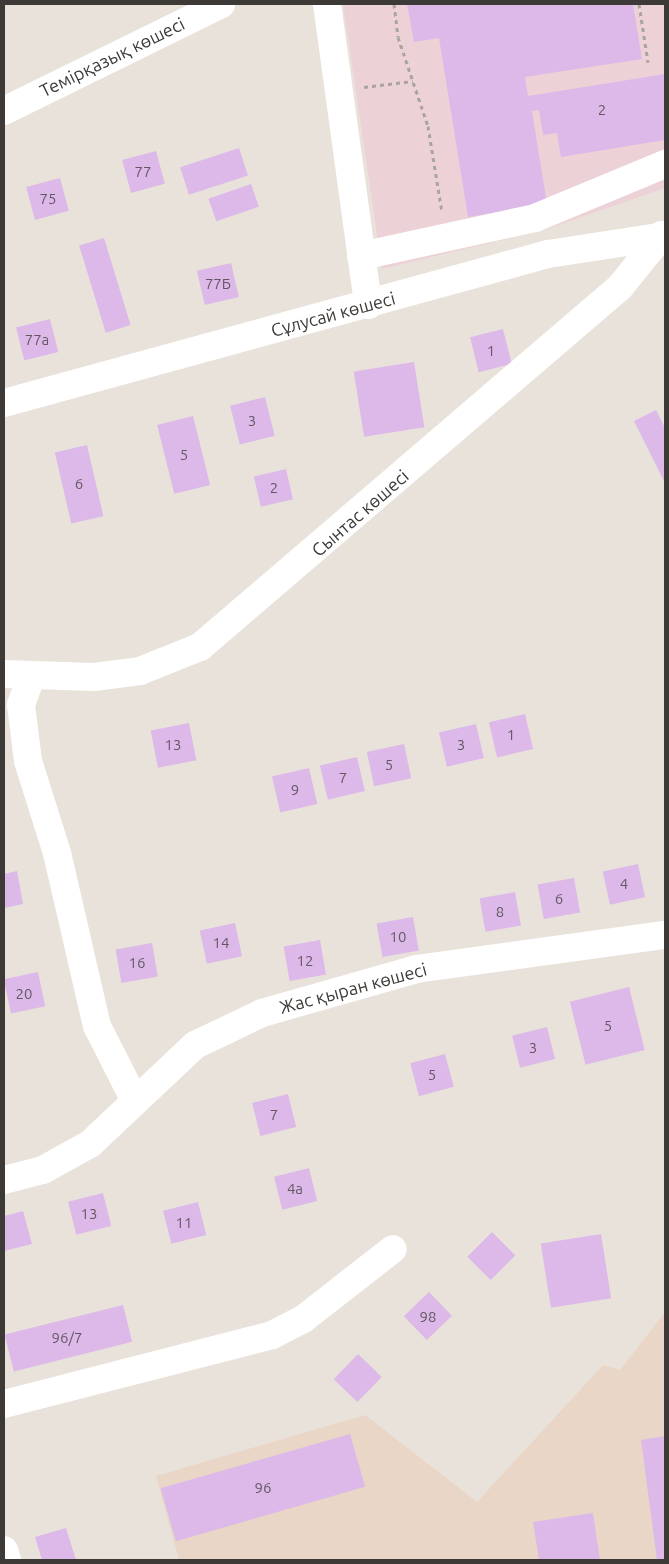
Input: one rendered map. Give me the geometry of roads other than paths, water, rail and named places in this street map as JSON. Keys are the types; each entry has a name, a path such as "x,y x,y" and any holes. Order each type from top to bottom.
{"street":[{"name":"Темірқазық көшесі","path":"4,111 221,4"},
{"path":"327,4 368,304"},
{"path":"361,256 535,218 665,164"},
{"name":"Сұлусай көшесі","path":"4,403 548,254 664,235"},
{"name":"Сынтас көшесі","path":"4,674 31,677 94,677 140,671 173,661 224,632 620,287 664,235"},
{"path":"31,677 21,705 28,761 57,853 97,1026 135,1101"},
{"name":"Жас қыран көшесі","path":"4,1180 42,1170 90,1144 195,1045 262,1013 322,992 416,969 665,936"},
{"path":"4,1404 272,1335 302,1320 393,1249"},
{"path":"4,1550 7,1560"}]}
